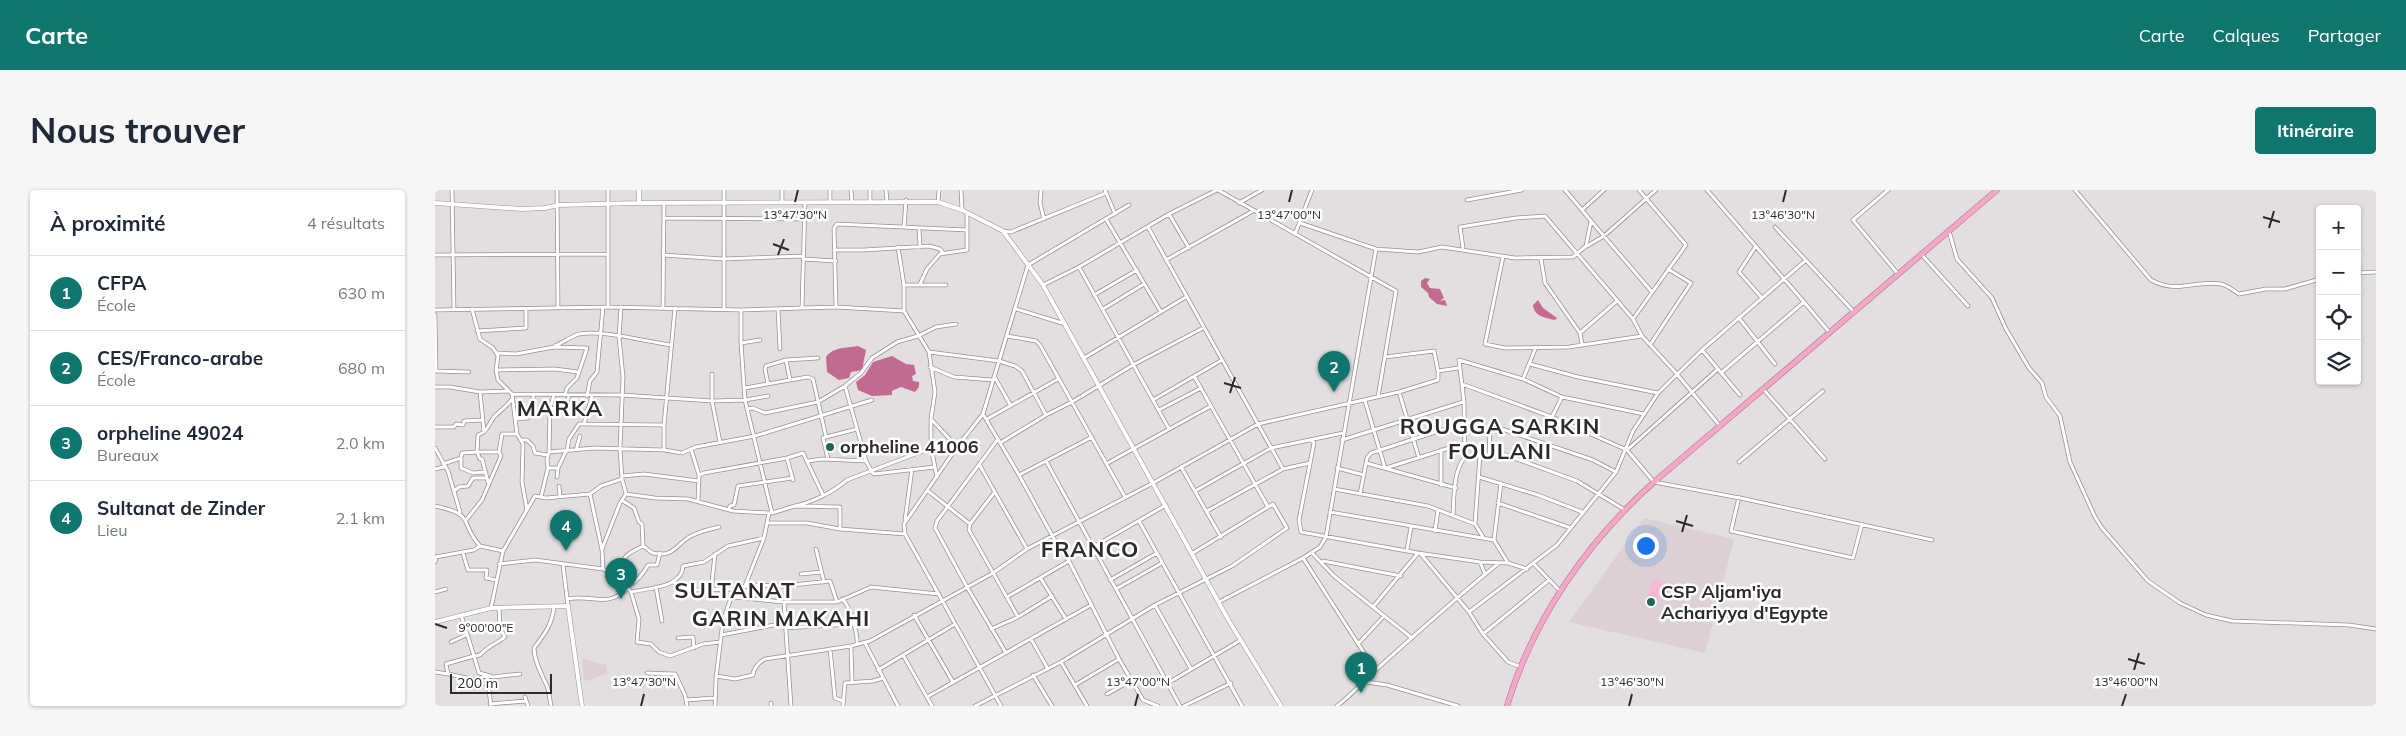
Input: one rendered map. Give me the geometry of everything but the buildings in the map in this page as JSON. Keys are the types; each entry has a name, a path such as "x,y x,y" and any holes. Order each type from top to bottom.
{"highway":[{"path":"1507,706 1521,666 1560,592 1587,554 1625,510 1655,482 1997,190"}],"street":[{"path":"452,190 454,310"},
{"path":"557,190 558,307"},
{"path":"608,190 608,307"},
{"path":"639,190 639,204"},
{"path":"724,190 724,309"},
{"path":"782,201 783,190"},
{"path":"830,190 830,203"},
{"path":"851,190 852,202"},
{"path":"870,190 870,202"},
{"path":"887,190 887,201"},
{"path":"938,202 939,190"},
{"path":"961,190 962,210"},
{"path":"1041,190 1040,203 1044,219"},
{"path":"1043,285 1120,244 1169,214 1217,190 1371,277 1397,294 1378,398"},
{"path":"1238,203 1262,190"},
{"path":"1295,234 1312,190"},
{"path":"1467,200 1522,190"},
{"path":"1565,190 1652,292"},
{"path":"1582,210 1604,190"},
{"path":"1633,320 1686,245 1639,190"},
{"path":"1300,223 1376,249 1418,252 1442,247 1503,257 1541,259 1573,257 1586,246 1604,236 1656,190"},
{"path":"1707,190 1830,333"},
{"path":"1889,190 1853,220 1899,274"},
{"path":"2075,190 2151,280 2159,284 2173,287 2222,284 2239,294 2266,289 2285,289 2316,280"},
{"path":"435,203 521,210 545,208 558,204 724,201 830,203 906,200 938,202 967,212 1003,231 1011,232 1105,192 1115,214"},
{"path":"904,227 906,200"},
{"path":"663,307 664,202"},
{"path":"802,308 803,219 805,202"},
{"path":"905,520 983,414 1028,265 1129,205"},
{"path":"834,250 920,247 940,249 943,252 967,250 967,212"},
{"path":"1167,260 1253,212"},
{"path":"1169,214 1189,248"},
{"path":"1463,249 1460,227 1516,218 1545,216 1633,320 1642,336 1677,372 1721,426"},
{"path":"665,218 803,219"},
{"path":"1106,219 1161,312"},
{"path":"1586,246 1591,220"},
{"path":"836,307 834,228 837,224 967,230"},
{"path":"919,227 920,247"},
{"path":"1148,227 1283,469"},
{"path":"1775,228 1854,312"},
{"path":"1003,231 1043,285 1066,324 1219,602 1281,706"},
{"path":"1949,231 1957,259 1992,298 2029,368 2042,383 2046,397 2060,416 2070,462 2095,517 2102,528 2148,581 2179,603 2206,615 2231,621 2349,625 2376,629"},
{"path":"1756,246 1739,272 1762,298"},
{"path":"898,248 904,285 904,311 929,352 935,392 931,419 931,448 937,477"},
{"path":"1219,602 1312,553 1322,545 1326,537 1376,249"},
{"path":"920,284 927,269 943,252"},
{"path":"435,255 608,254"},
{"path":"1922,254 1968,306"},
{"path":"663,255 723,259 803,258 836,261"},
{"path":"1503,257 1485,344 1505,348 1569,347 1642,336"},
{"path":"1541,259 1545,282 1580,333 1582,344"},
{"path":"1469,612 1557,545 1616,472 1627,450 1631,436 1658,393 1677,372 1805,261"},
{"path":"1079,267 1169,429"},
{"path":"1650,344 1691,283 1668,269"},
{"path":"1095,295 1137,270"},
{"path":"2361,273 2376,272"},
{"path":"1103,309 1144,284"},
{"path":"904,285 945,285"},
{"path":"1084,358 1186,297"},
{"path":"1580,333 1617,301"},
{"path":"1721,373 1804,302"},
{"path":"587,396 590,381 597,372 603,307"},
{"path":"602,549 626,494 619,449 622,395 619,337 621,307"},
{"path":"435,310 663,307 741,310 836,307 904,311"},
{"path":"477,331 526,328 526,308"},
{"path":"664,450 664,425 675,308"},
{"path":"472,309 477,331 481,339 498,356 496,370 498,380 511,394 517,434 522,440 524,464 522,482 527,510"},
{"path":"778,309 780,349"},
{"path":"1016,309 1066,324"},
{"path":"741,310 745,400 762,463 771,513 764,538 745,586"},
{"path":"435,315 436,371 469,372"},
{"path":"1739,318 1775,364"},
{"path":"747,410 753,408 765,413 819,402 845,386 861,373 872,358 897,342 918,336 936,327 956,324"},
{"path":"1006,653 935,528 948,506 979,464 999,441 1072,402 1133,365 1203,328"},
{"path":"496,352 515,354 554,346 577,335 601,334 671,345"},
{"path":"1007,336 1039,343 1125,497"},
{"path":"741,343 760,340"},
{"path":"554,346 587,348 577,378 567,388 565,411"},
{"path":"1523,379 1536,347"},
{"path":"1702,350 1740,395"},
{"path":"716,676 733,679 753,675 753,671 761,661 865,643 993,573 1027,549 1153,483 1257,424 1378,398 1437,381 1438,371 1433,351 1385,357"},
{"path":"929,352 999,361 1019,368 1046,415"},
{"path":"768,384 765,366 786,360 818,358"},
{"path":"786,360 790,380"},
{"path":"1153,400 1222,360"},
{"path":"1453,516 1455,488 1461,463 1465,457 1464,402 1458,368 1459,360 1523,379 1562,397 1644,414"},
{"path":"1530,364 1578,377 1658,393"},
{"path":"931,367 954,377 993,380"},
{"path":"1438,371 1458,368"},
{"path":"496,370 555,369 578,372"},
{"path":"1627,450 1718,369"},
{"path":"712,374 712,401 721,442"},
{"path":"994,376 1011,406"},
{"path":"1194,376 1268,507"},
{"path":"745,388 808,377 813,379 826,437 823,438 828,459"},
{"path":"987,419 1058,379"},
{"path":"1462,384 1552,417 1627,450 1655,482 1739,498 1932,540"},
{"path":"845,386 866,461 874,474 935,467"},
{"path":"435,388 450,387 480,392 511,394 622,395 712,401 745,400 768,396"},
{"path":"1159,410 1201,388"},
{"path":"1764,390 1825,459"},
{"path":"1739,462 1823,391"},
{"path":"480,392 484,432"},
{"path":"1399,392 1419,458"},
{"path":"488,482 482,459 480,459 477,452 478,435 484,432 489,427 493,418 502,412 511,394"},
{"path":"516,419 528,418 535,394"},
{"path":"541,497 548,468 550,408 554,395"},
{"path":"584,424 592,396"},
{"path":"1552,417 1562,397"},
{"path":"522,440 527,440 533,446 535,453 548,454 594,448 664,450 682,453 691,448 755,436 872,400"},
{"path":"1365,401 1385,468"},
{"path":"1343,440 1374,432 1464,402"},
{"path":"1106,464 1211,406"},
{"path":"550,408 587,412"},
{"path":"983,414 1053,537 1069,561 1119,659 1143,700 1158,706"},
{"path":"931,419 957,448"},
{"path":"435,426 454,427 456,424 463,425 464,421 482,420"},
{"path":"1360,494 1366,463 1371,454 1463,423"},
{"path":"557,477 558,468 572,432 579,424 664,425"},
{"path":"1489,454 1489,428 1493,426 1593,460 1616,472"},
{"path":"826,437 857,429"},
{"path":"1195,491 1271,448 1343,433"},
{"path":"466,520 482,500 488,482 501,456 499,452 502,434 517,434"},
{"path":"575,451 580,436"},
{"path":"1019,475 1092,437"},
{"path":"1311,440 1314,443 1299,524 1301,532 1419,553 1479,562 1507,563 1527,569"},
{"path":"1385,468 1465,443"},
{"path":"435,448 444,466 460,513 466,520 480,546"},
{"path":"691,448 699,475 698,500"},
{"path":"626,494 655,498 698,500 729,510 771,513 805,504 839,487 847,480 931,448"},
{"path":"1441,450 1441,485"},
{"path":"486,472 473,473 461,468 462,453 499,452"},
{"path":"699,475 716,470 787,458 803,453 823,495"},
{"path":"1465,457 1503,454 1577,481 1625,510"},
{"path":"1480,455 1475,524 1483,538"},
{"path":"435,469 461,458"},
{"path":"729,510 730,506 734,505 738,486 793,479 787,458"},
{"path":"808,461 828,459 866,461"},
{"path":"1046,461 1110,580 1182,706 1231,683"},
{"path":"1207,511 1283,469 1310,463"},
{"path":"1366,463 1455,488"},
{"path":"979,464 1027,549"},
{"path":"1181,467 1221,536"},
{"path":"548,468 558,468"},
{"path":"1337,468 1364,475"},
{"path":"912,469 905,534 1001,706"},
{"path":"491,608 503,551 535,496 590,494 601,486 622,477 644,474 699,480"},
{"path":"1479,477 1582,512"},
{"path":"454,492 459,487 467,486 473,478 487,478"},
{"path":"1501,483 1495,540 1507,563"},
{"path":"559,486 560,496"},
{"path":"1334,489 1438,509 1475,524"},
{"path":"928,491 970,524"},
{"path":"994,492 970,524 970,534 1018,617"},
{"path":"590,494 602,549 603,569"},
{"path":"1739,498 1731,531 1853,558 1862,524"},
{"path":"623,501 634,508 639,522 642,524 643,546 650,552 660,554 677,550 681,543 691,536 719,527"},
{"path":"1499,503 1571,528"},
{"path":"975,706 1061,662 1155,605 1232,566 1287,529 1273,504 1193,553"},
{"path":"1093,547 1167,505"},
{"path":"435,506 460,513"},
{"path":"795,506 840,507 840,529"},
{"path":"1435,531 1438,509"},
{"path":"1330,512 1495,540"},
{"path":"1139,521 1243,706"},
{"path":"769,523 807,522 840,529 905,534"},
{"path":"1407,550 1411,527"},
{"path":"631,592 673,582 683,572 683,566 704,562 728,546 764,538"},
{"path":"435,562 435,557 463,553 480,546 503,551"},
{"path":"643,546 626,554 619,573 631,592 639,619 637,642 651,644 659,652 670,656 712,642 720,642"},
{"path":"815,549 823,572 824,582"},
{"path":"463,553 467,570 487,570 487,578 496,580"},
{"path":"1110,580 1157,553"},
{"path":"1312,553 1322,561 1334,576 1412,638"},
{"path":"1373,607 1419,553"},
{"path":"1419,553 1469,612 1483,634 1508,662 1521,666"},
{"path":"567,599 585,596 606,601 613,599 645,572 647,565 657,565 660,554"},
{"path":"711,591 715,554"},
{"path":"1303,558 1375,670"},
{"path":"499,564 535,560 603,569 619,573"},
{"path":"1007,597 1041,579 1069,561"},
{"path":"1322,561 1401,576"},
{"path":"1479,562 1485,574"},
{"path":"1337,706 1365,682 1375,670 1500,562"},
{"path":"1116,589 1162,563"},
{"path":"563,564 582,706"},
{"path":"1534,564 1560,592"},
{"path":"801,574 823,572"},
{"path":"1041,579 1066,619"},
{"path":"1483,634 1549,580"},
{"path":"673,582 675,585 685,585 693,590 711,591 745,586 783,586 831,582 837,602"},
{"path":"655,587 662,620"},
{"path":"732,597 784,602 837,602 871,587 939,594"},
{"path":"435,592 446,589"},
{"path":"715,706 716,676 724,614 734,589"},
{"path":"991,629 1018,617 1052,596"},
{"path":"842,599 846,602 857,637 857,644"},
{"path":"784,602 791,706"},
{"path":"927,697 1091,605"},
{"path":"1155,605 1191,669"},
{"path":"435,622 491,608 568,606"},
{"path":"551,706 548,688 543,682 534,648 548,630 554,607"},
{"path":"448,674 447,664 473,656 480,656 487,646 499,643 505,637 500,628 499,608"},
{"path":"461,615 479,672 493,677 520,674"},
{"path":"914,615 953,682"},
{"path":"1358,644 1384,616"},
{"path":"721,635 785,626 853,624"},
{"path":"878,670 955,624"},
{"path":"451,642 466,635"},
{"path":"678,638 693,637 694,648"},
{"path":"1031,640 1048,669"},
{"path":"1168,683 1241,640"},
{"path":"865,643 898,706"},
{"path":"851,646 852,681"},
{"path":"829,650 835,698 843,701"},
{"path":"903,655 932,706"},
{"path":"1075,685 1119,659"},
{"path":"1061,662 1087,706"},
{"path":"435,672 476,680 487,675"},
{"path":"647,673 675,674 687,706"},
{"path":"487,675 490,705 526,701"},
{"path":"1033,675 1052,706"},
{"path":"843,706 845,682 873,681 883,678"},
{"path":"1107,694 1132,680"},
{"path":"1365,682 1387,685 1458,706"},
{"path":"525,696 528,706"},
{"path":"686,700 714,698"}],"shaded area":[{"path":"1425,278 1430,279 1427,283 1430,288 1440,289 1444,298 1440,301 1445,300 1447,306 1437,304 1421,287 1421,281"},
{"path":"1538,300 1543,308 1557,318 1555,320 1535,312 1533,305"},
{"path":"858,346 866,350 862,370 851,372 849,378 839,380 827,372 826,357 832,351"},
{"path":"892,356 906,364 914,365 916,374 912,376 913,381 919,382 919,387 915,392 901,387 892,391 892,395 872,396 858,390 856,382 865,375 873,362"},
{"name":"CSP Aljam'iya Achariyya d'Egypte","path":"1644,518 1734,539 1705,653 1569,622"},
{"path":"1652,579 1663,582 1658,598 1648,595"},
{"path":"582,658 606,665 607,674 584,681"}],"place":[{"name":"CES/Franco-arabe","path":"1334,392"},
{"name":"orpheline 41006","path":"830,447"},
{"name":"Sultanat de Zinder","path":"566,551"},
{"name":"orpheline 49024","path":"621,599"},
{"name":"CSP Aljam'iya Achariyya d'Egypte","path":"1651,602"},
{"name":"CFPA","path":"1361,693"}],"district":[{"name":"MARKA","path":"560,408"},
{"name":"ROUGGA SARKIN FOULANI","path":"1500,438"},
{"name":"FRANCO","path":"1090,549"},
{"name":"SULTANAT","path":"735,590"},
{"name":"GARIN MAKAHI","path":"781,618"}]}
